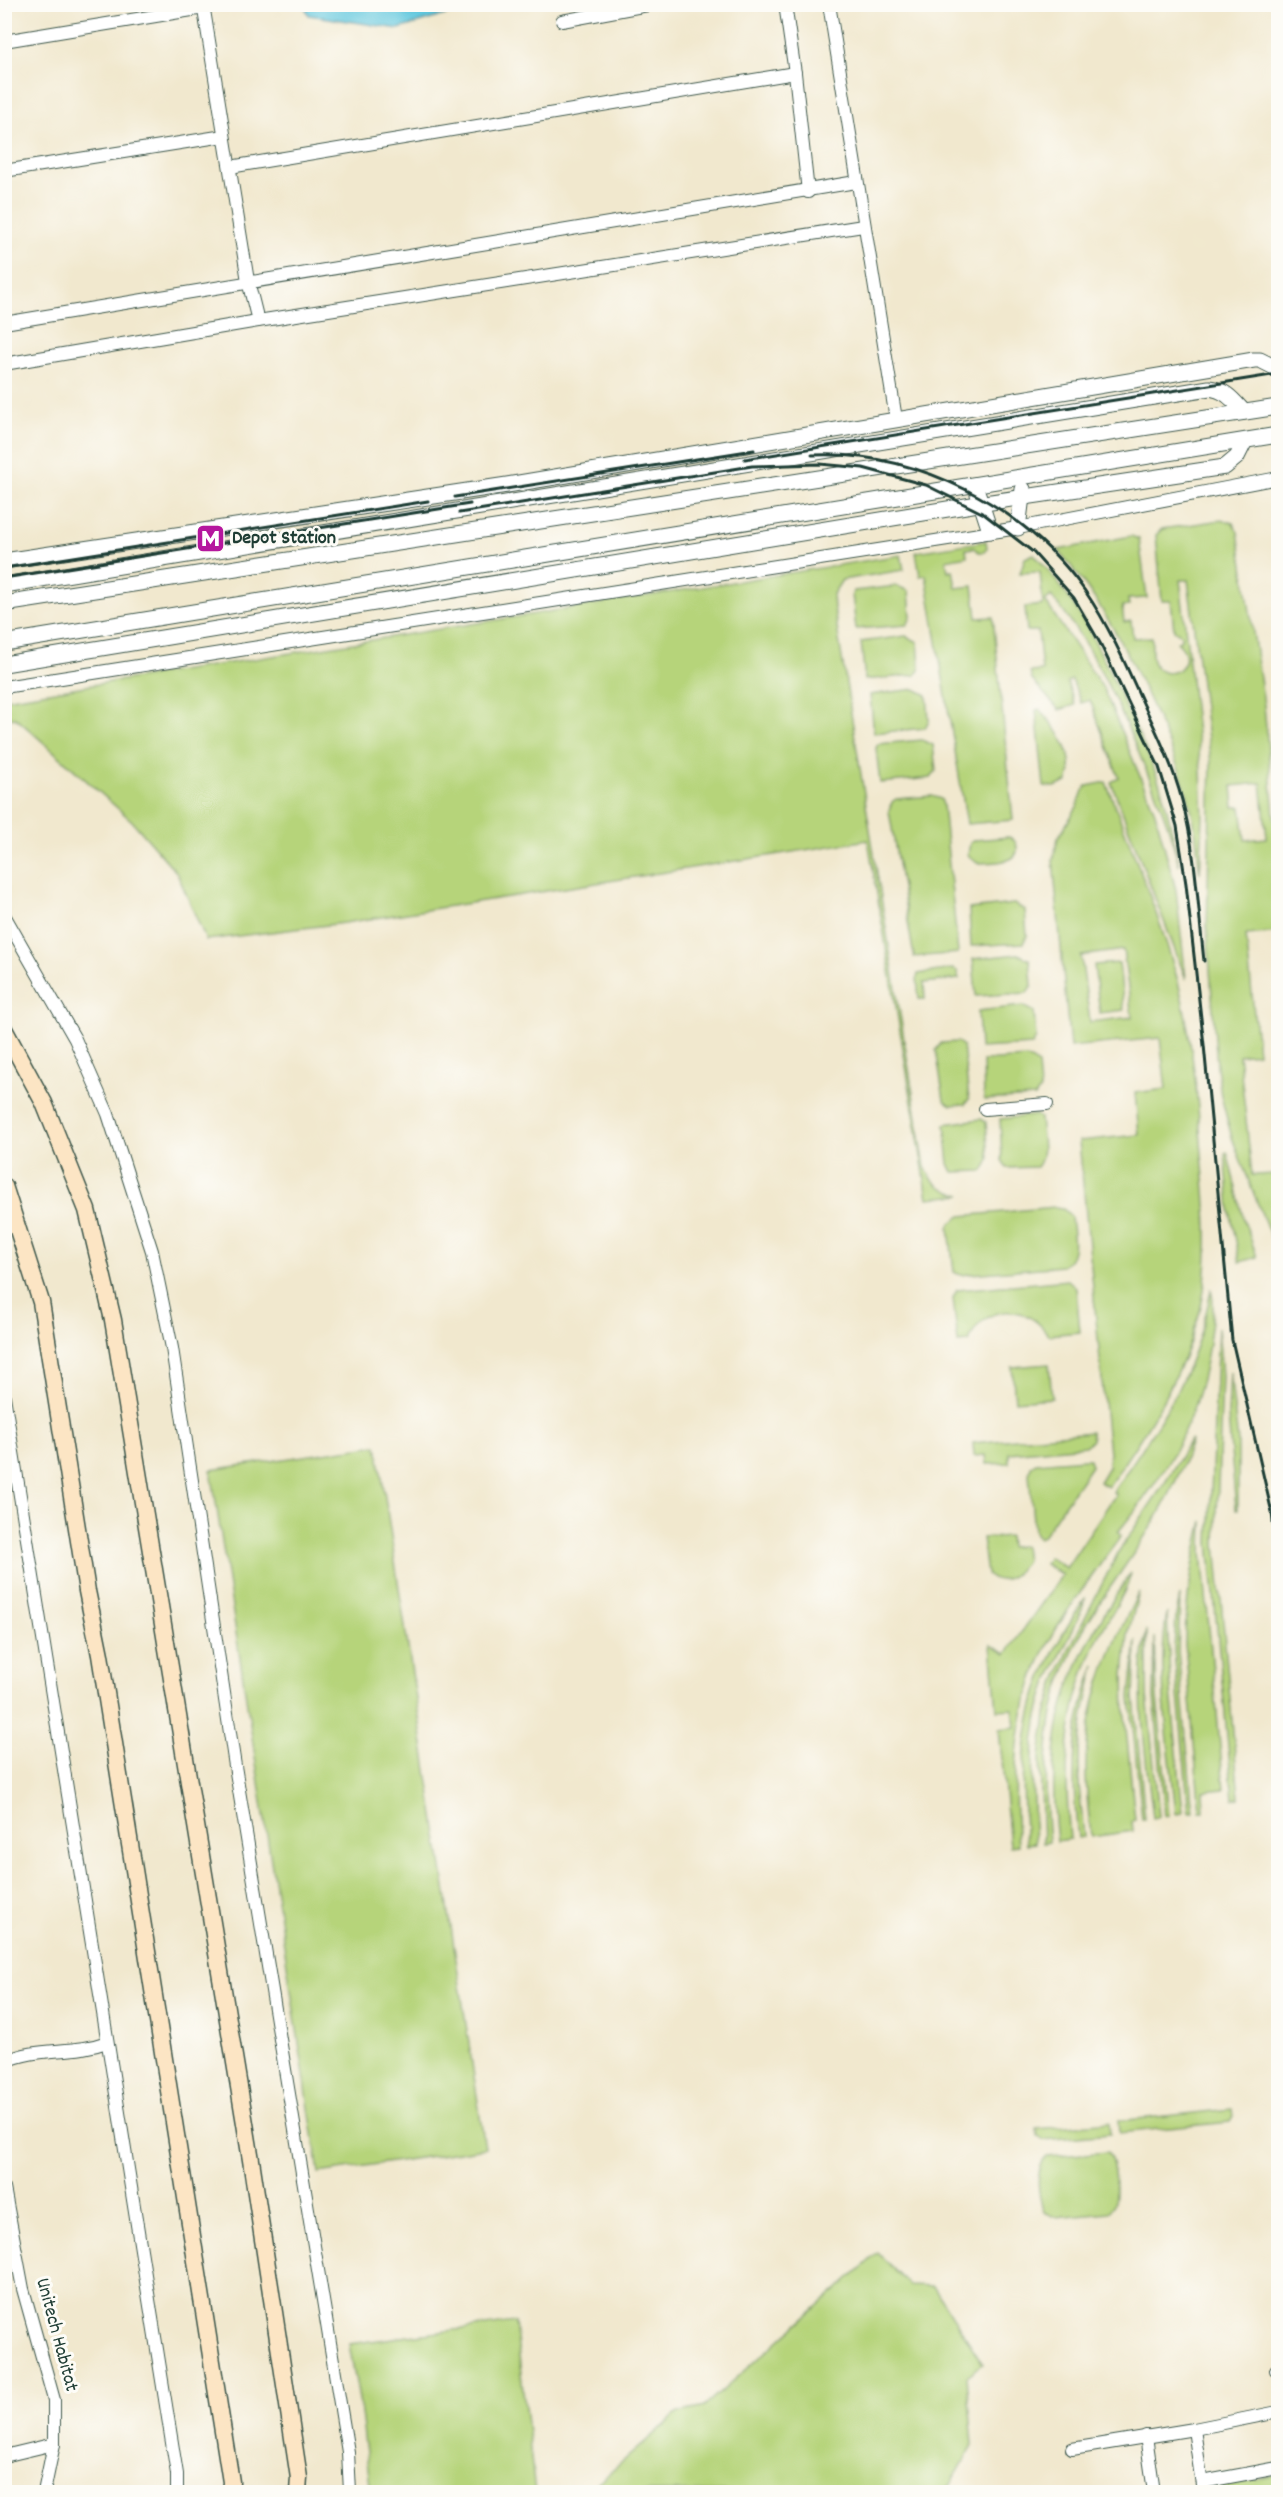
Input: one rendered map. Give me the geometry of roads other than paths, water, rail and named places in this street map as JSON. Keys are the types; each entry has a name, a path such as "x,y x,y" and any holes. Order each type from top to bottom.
{"main road":[{"path":"4,1029 44,1103 87,1210 113,1320 251,2160 297,2466 298,2493"},
{"path":"4,1186 41,1302 87,1591 100,1655 231,2482 230,2493"}],"street":[{"path":"562,21 653,4"},
{"path":"785,4 808,192"},
{"path":"829,4 863,226 896,419"},
{"path":"4,41 204,6 248,281 258,321"},
{"path":"230,167 795,73"},
{"path":"4,171 224,136"},
{"path":"4,323 248,281 808,192 856,182"},
{"path":"4,364 258,321 863,226"},
{"path":"4,561 507,485 1254,360 1260,360 1278,369"},
{"path":"4,585 1209,388 1228,394 1244,412"},
{"path":"4,604 1278,406"},
{"path":"4,643 1278,435"},
{"path":"4,664 981,503 1225,467 1237,457 1245,441"},
{"path":"1017,528 1025,477"},
{"path":"4,687 1017,528 1278,478"},
{"path":"976,485 990,531"},
{"path":"4,915 75,1039 108,1113 152,1251 172,1348 233,1754 346,2440 350,2493"},
{"path":"985,1109 1047,1104"},
{"path":"4,1396 177,2474 177,2493"},
{"path":"4,2062 24,2054 87,2049 107,2042"},
{"name":"Unitech Habitat","path":"4,2188 23,2289 54,2400 54,2444 44,2493"},
{"path":"1072,2449 1194,2429 1278,2412"},
{"path":"1194,2429 1203,2487 1278,2468"},
{"path":"1146,2436 1150,2492"},
{"path":"4,2456 54,2444"}],"water":[{"path":"304,5 456,5 458,11 399,29 309,15"}],"railway":[{"path":"745,459 1278,374"},
{"path":"455,497 754,450"},
{"path":"812,455 851,456 890,462 928,473 965,489 1000,509 1032,533 1085,591 1124,660 1165,751 1178,787 1194,860 1204,961"},
{"path":"459,513 752,466 820,464 863,468 926,485 984,514 1033,552 1074,598 1100,643 1159,767 1177,826 1186,884 1204,1045 1232,1340 1272,1513 1278,1566"},
{"path":"4,568 428,501"},
{"path":"4,578 470,504"}],"place":[{"name":"Depot Station","path":"211,539"}]}
